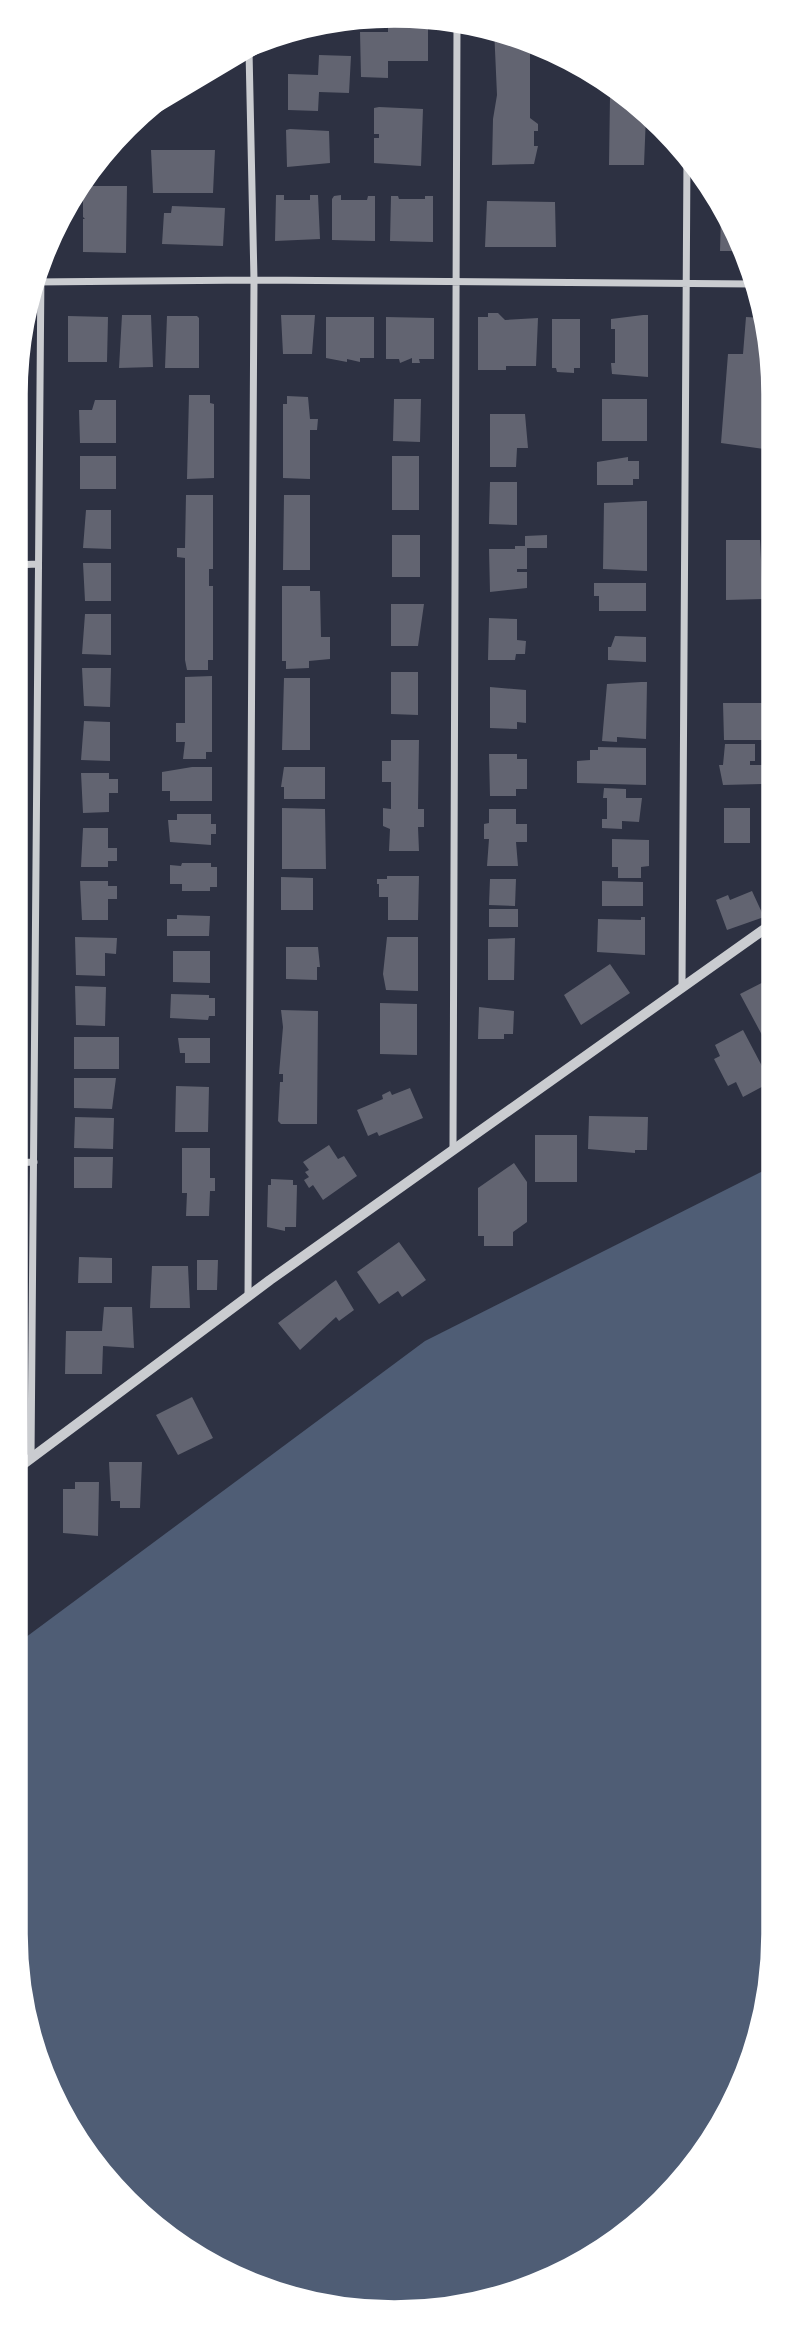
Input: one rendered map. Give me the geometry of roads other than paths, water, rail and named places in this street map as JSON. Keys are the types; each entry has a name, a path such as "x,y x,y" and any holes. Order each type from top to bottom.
{"street":[{"path":"453,1149 457,31"},
{"path":"248,1297 254,280 252,55"},
{"path":"682,989 687,170"},
{"path":"44,282 254,280 745,284"},
{"path":"31,1458 38,564 37,307"},
{"path":"26,564 38,564"},
{"path":"26,1462 453,1149 763,930"},
{"path":"26,1163 34,1163"}],"water":[{"path":"763,1171 763,1934 760,1982 743,2052 725,2096 687,2158 655,2194 599,2240 535,2274 490,2289 443,2299 370,2301 323,2295 276,2282 232,2264 190,2240 134,2194 102,2158 64,2096 39,2029 27,1958 26,1637 425,1341"}]}
